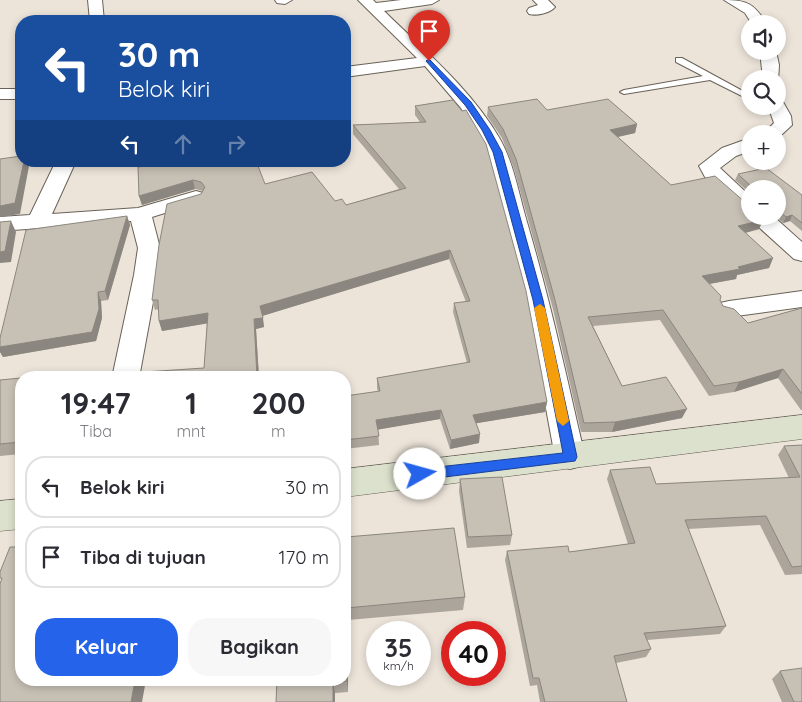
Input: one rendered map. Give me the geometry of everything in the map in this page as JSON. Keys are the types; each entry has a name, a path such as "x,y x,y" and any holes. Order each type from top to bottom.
{"street":[{"path":"95,0 96,15"},
{"path":"369,4 432,0"},
{"path":"731,0 750,10 754,15"},
{"path":"369,4 429,61 468,104 498,152 538,300 570,457"},
{"path":"351,71 429,61"},
{"path":"0,94 15,94"},
{"path":"741,147 728,152 709,166 712,173 741,199"},
{"path":"38,221 63,167"},
{"path":"0,224 140,214 196,196"},
{"path":"126,371 149,248 140,214"},
{"path":"770,225 802,254"},
{"path":"729,309 802,299"},
{"path":"351,482 570,457 802,427"},
{"path":"0,516 15,515"}],"lane":[{"path":"679,60 741,93"},
{"path":"624,92 711,77"}],"building":[{"path":"537,99 547,110 608,99 637,124 610,130 671,185 715,176 741,199 742,225 738,226 773,258 738,267 740,269 702,276 721,296 720,300 723,306 734,309 748,323 802,308 802,394 783,369 739,382 714,386 663,310 588,317 622,386 666,377 687,409 615,422 584,423 555,300 516,159 503,129 488,107"},
{"path":"453,100 462,111 466,110 486,144 526,291 547,402 473,415 480,434 451,440 441,410 376,420 379,436 351,439 351,395 380,391 377,378 470,362 454,303 470,301 450,250 260,306 263,318 254,319 257,371 159,371 204,368 208,313 159,321 158,300 152,300 159,245 167,204 201,194 205,187 201,182 193,180 139,196 138,167 258,167 265,184 312,172 335,201 342,199 346,205 406,188 353,125 426,122 415,106"},
{"path":"15,157 15,167 23,167 15,203 0,206 0,159"},
{"path":"757,170 769,170 782,180 744,180 738,174"},
{"path":"786,183 802,195 802,223 792,215 786,217"},
{"path":"127,216 105,291 98,292 99,309 92,332 0,347 0,338 26,230"},
{"path":"11,221 5,251 0,252 0,222"},
{"path":"15,379 15,443 0,444 0,380"},
{"path":"802,445 802,566 792,567 766,516 685,520 726,626 644,633 651,649 614,656 627,702 545,702 539,678 533,678 507,551 568,546 569,552 635,543 610,470 650,467 656,484 800,477 784,446"},
{"path":"502,477 512,535 468,537 460,479"},
{"path":"454,528 465,597 351,608 351,537"},
{"path":"10,547 15,547 15,686 134,686 131,702 0,702 0,584 2,578 0,578 0,572"},
{"path":"802,668 802,702 794,702 780,671"},
{"path":"277,686 333,686 333,702 276,702"}],"slow traffic":[{"path":"540,308 563,421"}],"route":[{"path":"420,474 570,457 538,300 498,152 468,104 429,61"}]}
